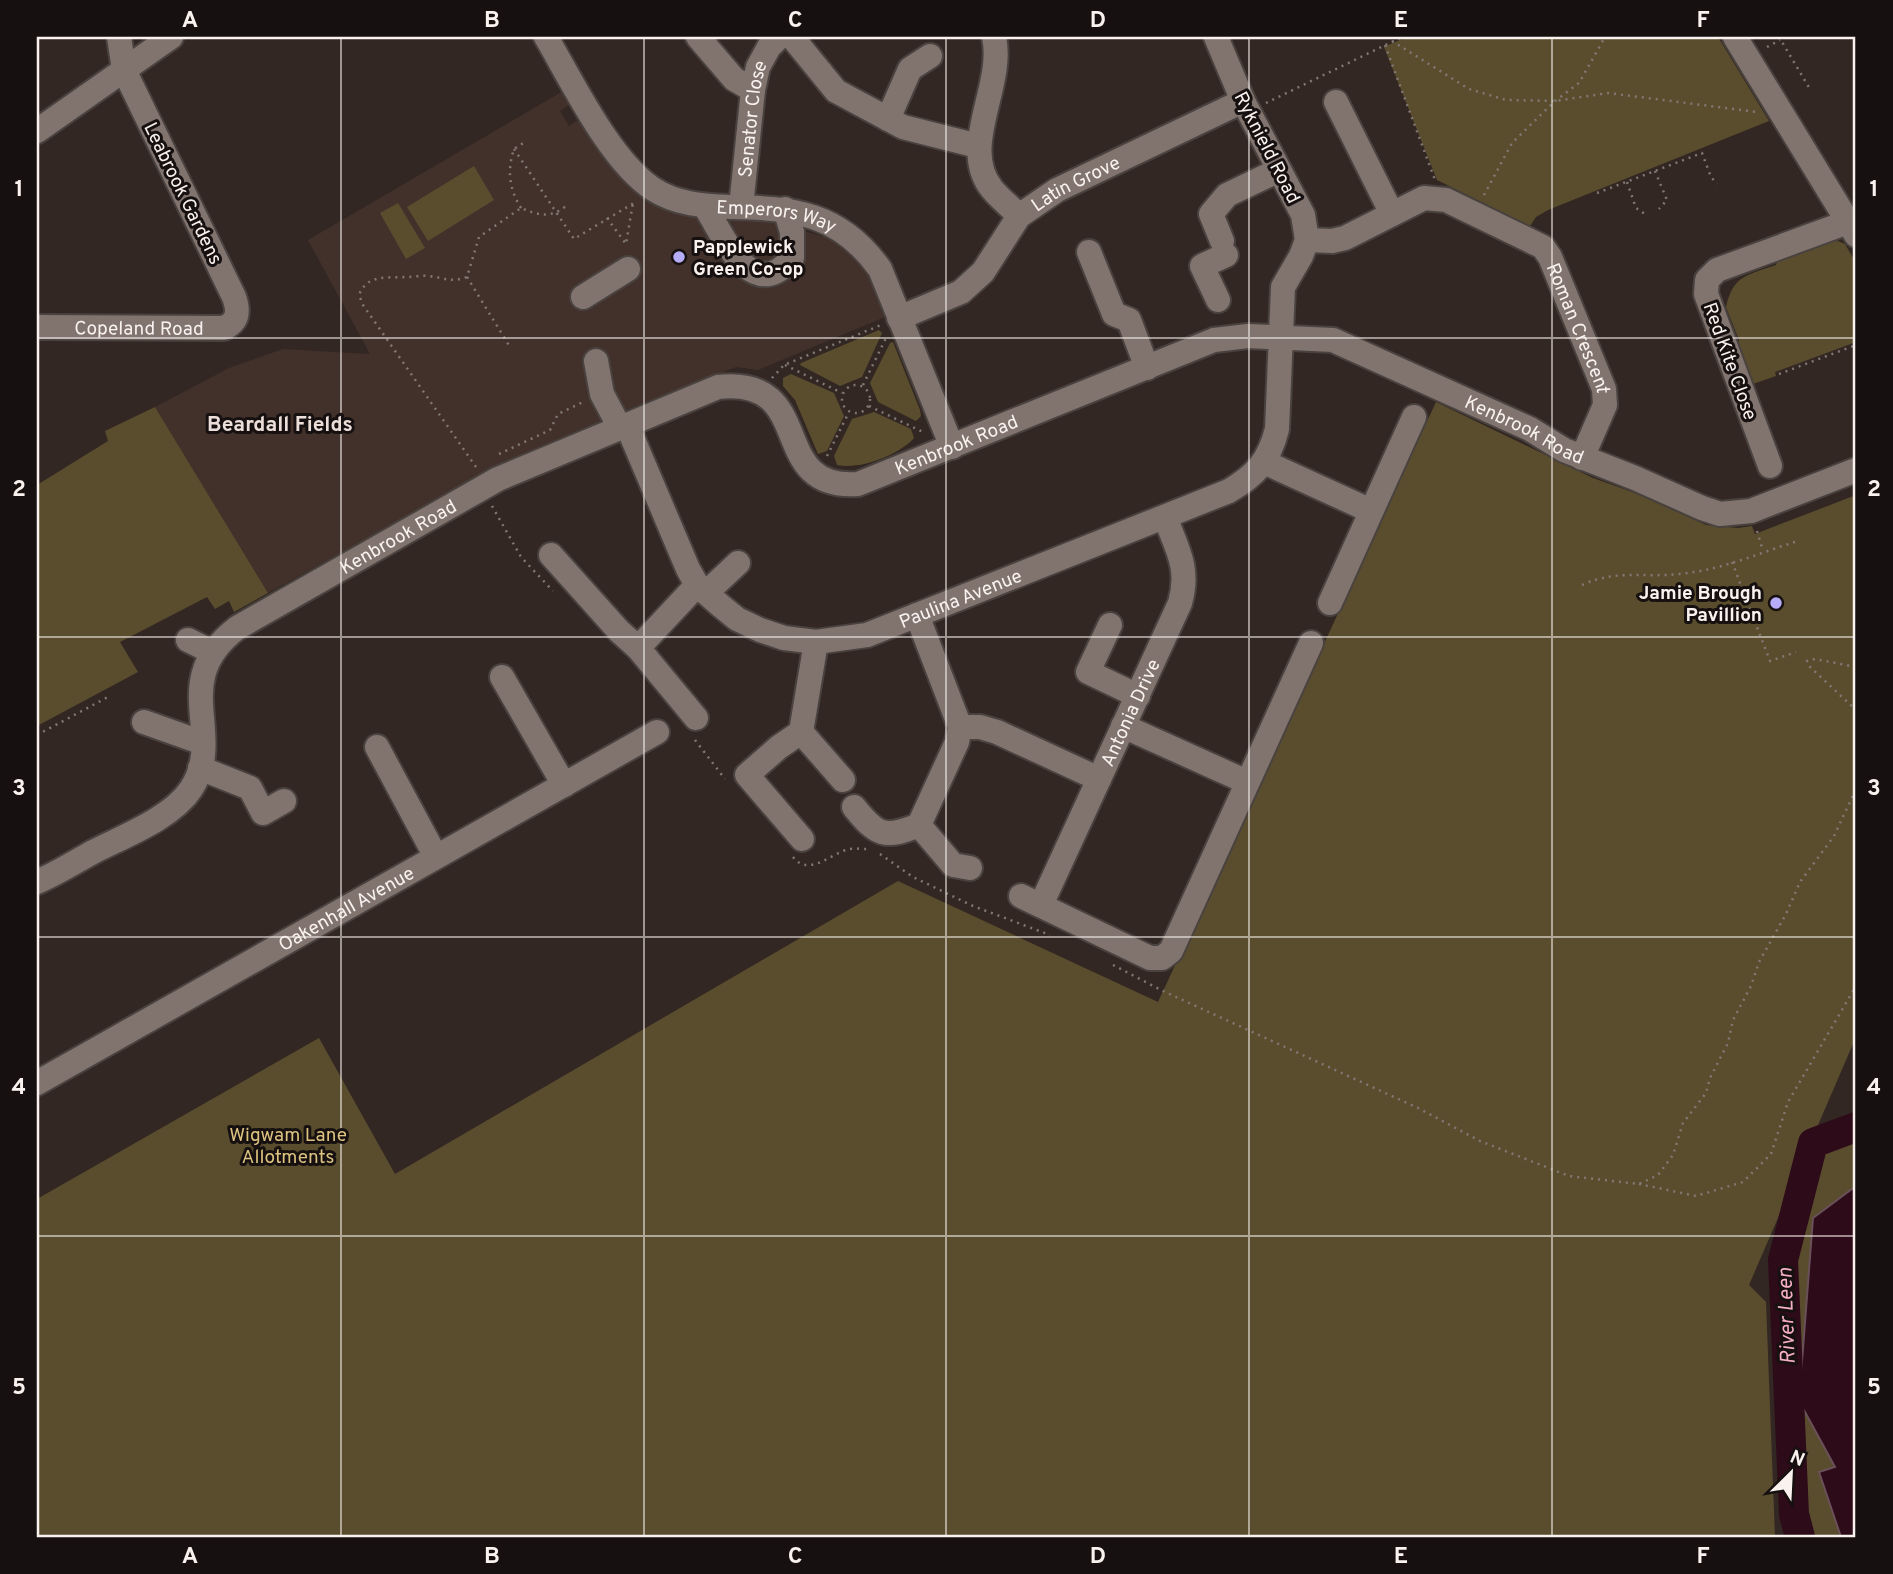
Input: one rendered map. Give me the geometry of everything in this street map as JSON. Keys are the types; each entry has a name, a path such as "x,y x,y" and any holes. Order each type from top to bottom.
{"street":[{"name":"Leabrook Gardens","path":"119,37 124,70 234,297 237,304 236,318"},
{"path":"37,131 170,37"},
{"name":"Emperors Way","path":"546,37 622,161 655,191 705,206 785,209 827,222 849,234 869,254 880,269 894,326 952,447"},
{"path":"698,37 734,79 753,90"},
{"name":"Senator Close","path":"741,207 753,90 758,67 769,47 779,37"},
{"path":"792,37 836,91 902,127 978,146"},
{"path":"994,37 994,80 978,146 982,170 991,188 1020,216"},
{"name":"Ryknield Road","path":"1216,37 1246,106 1303,215 1307,240"},
{"path":"1735,37 1852,229"},
{"path":"888,119 910,69 930,55"},
{"path":"1336,102 1392,214"},
{"name":"Latin Grove","path":"894,326 961,292 983,272 1020,216 1080,177 1246,106"},
{"path":"1224,317 1202,266 1224,248 1210,214 1227,195 1279,170"},
{"path":"1279,337 1283,287 1307,240 1332,242 1345,238 1424,198 1436,197"},
{"name":"Roman Crescent","path":"1436,197 1543,247 1550,257 1604,389 1605,405 1582,458"},
{"path":"705,206 735,257 749,270 764,276 774,274 792,258 802,242 827,222"},
{"path":"785,209 792,232 792,258"},
{"name":"Red Kite Close","path":"1770,466 1706,294 1707,280 1717,270 1852,229"},
{"path":"1089,252 1114,314 1129,320 1147,368"},
{"path":"583,297 628,269"},
{"name":"Kenbrook Road","path":"818,475 829,482 858,484 1214,341 1224,317 1279,337 1333,340 1530,429 1582,458 1720,514 1751,511 1856,470"},
{"name":"Copeland Road","path":"37,327 224,328 236,318"},
{"name":"Paulina Avenue","path":"596,361 602,394 623,426 682,557 702,589 737,619 760,630 784,638 816,642 867,635 1229,491 1251,478 1273,447 1277,429 1279,337"},
{"name":"Kenbrook Road","path":"37,882 157,819 178,805 192,788 200,768 203,743 200,686 205,667 212,652 237,628 498,479 718,387 738,385 760,391"},
{"path":"760,391 779,407 803,462 818,475"},
{"path":"1330,603 1415,417"},
{"path":"1264,462 1371,511"},
{"name":"Antonia Drive","path":"1165,517 1184,568 1186,584 1180,603 1099,779 1031,900 1061,927 1150,958 1162,958 1171,951 1247,782"},
{"path":"551,555 696,718"},
{"path":"636,648 702,589 738,564"},
{"path":"916,615 960,727 957,742 917,833"},
{"path":"1110,625 1088,672 1138,696"},
{"path":"188,640 212,652"},
{"path":"796,845 747,775 801,732 816,642"},
{"path":"1123,726 1247,782 1311,643"},
{"path":"502,677 564,785"},
{"path":"144,722 203,743"},
{"path":"960,727 980,727 997,732 1099,779"},
{"path":"801,732 843,780"},
{"name":"Oakenhall Avenue","path":"37,1083 657,733"},
{"path":"377,747 436,857"},
{"path":"200,768 250,788 263,813 284,801"},
{"path":"854,807 870,827 882,832 917,833 953,865 970,868"}],"path":[{"path":"1246,106 1402,37"},
{"path":"1475,213 1512,143 1555,101 1579,83 1605,37"},
{"path":"1769,46 1779,38 1810,89"},
{"path":"1392,41 1469,89 1506,100 1555,101 1608,93 1765,114"},
{"path":"1385,45 1436,181 1436,197"},
{"path":"525,142 514,149 510,160 513,195 521,208 540,216 557,214 566,206"},
{"path":"514,149 574,239 607,218 634,203 625,244 607,218"},
{"path":"1597,193 1702,153 1711,177 1717,184"},
{"path":"1655,171 1667,200 1659,209"},
{"path":"1627,182 1636,208 1645,215"},
{"path":"510,346 467,277 479,237 521,208"},
{"path":"467,277 454,282 428,275 387,277 370,280 359,295 370,316 476,467 480,477"},
{"path":"760,391 783,365 894,326"},
{"path":"863,385 894,326"},
{"path":"1779,374 1856,345"},
{"path":"783,365 842,393"},
{"path":"850,384 863,385 870,394 869,406 860,413 849,412 842,404 842,393 850,384"},
{"path":"496,456 550,430 558,414 602,394"},
{"path":"869,406 952,447"},
{"path":"818,475 849,412"},
{"path":"1582,585 1598,578 1623,573 1676,575 1704,570 1798,541"},
{"path":"1732,562 1770,661 1796,652"},
{"path":"1856,667 1815,659 1807,661 1808,666 1856,710"},
{"path":"37,735 108,696"},
{"path":"1639,1184 1658,1175 1673,1156 1683,1123 1706,1093 1759,962 1786,914 1800,882 1834,836 1856,789"},
{"path":"796,845 796,862 808,866 819,864 836,853 865,849 886,856 914,877 973,906 1061,927"},
{"path":"1104,960 1163,992 1418,1108 1480,1141 1569,1176 1639,1184 1696,1196 1743,1182 1771,1154 1788,1102 1856,986"}],"shaded area":[{"path":"563,91 571,104 560,111 569,126 581,118 625,183 640,195 668,210 687,215 770,221 835,240 854,256 870,278 885,317 758,370 736,367 638,405 494,469 268,593 155,407 229,368 283,349 370,354 308,240"},
{"path":"1856,1186 1856,1537 1841,1537 1819,1472 1835,1467 1799,1401 1813,1218"}],"green space":[{"path":"1406,37 1718,37 1769,121 1548,210 1536,217 1530,226 1437,180 1384,47"},
{"path":"474,166 494,200 428,241 407,207"},
{"path":"398,203 425,248 406,259 380,213"},
{"path":"1835,240 1845,244 1856,263 1856,342 1775,372 1776,376 1750,385 1737,351 1739,340 1726,307 1733,288 1743,278 1776,265 1779,256 1820,241 1822,245"},
{"path":"879,330 882,333 862,377 840,386 800,365 801,363"},
{"path":"893,342 920,410 921,416 916,421 878,402 870,383 890,343"},
{"path":"791,374 834,393 844,416 827,451 818,454 795,400 783,386 783,378"},
{"name":"Wigwam Lane Allotments","path":"1436,402 1593,478 1635,493 1706,525 1738,528 1752,526 1755,534 1856,495 1856,1037 1749,1285 1766,1302 1775,1537 37,1537 37,1199 319,1038 395,1174 898,881 1158,1002"},
{"path":"155,407 268,593 234,612 229,601 215,609 207,597 120,642 138,672 37,726 37,485 108,441 105,431"},
{"path":"874,412 911,429 914,438 899,450 878,460 857,465 837,465 834,456 852,419"},
{"path":"1856,1127 1856,1537 1800,1537 1794,1514 1783,1260 1813,1143"}],"waterway":[{"name":"River Leen","path":"1800,1537 1794,1514 1783,1260 1813,1143 1856,1127"}],"place":[{"name":"Papplewick Green Co-op","path":"679,257"},
{"name":"Jamie Brough Pavillion","path":"1776,603"}],"district":[{"name":"Beardall Fields","path":"280,424"}]}
